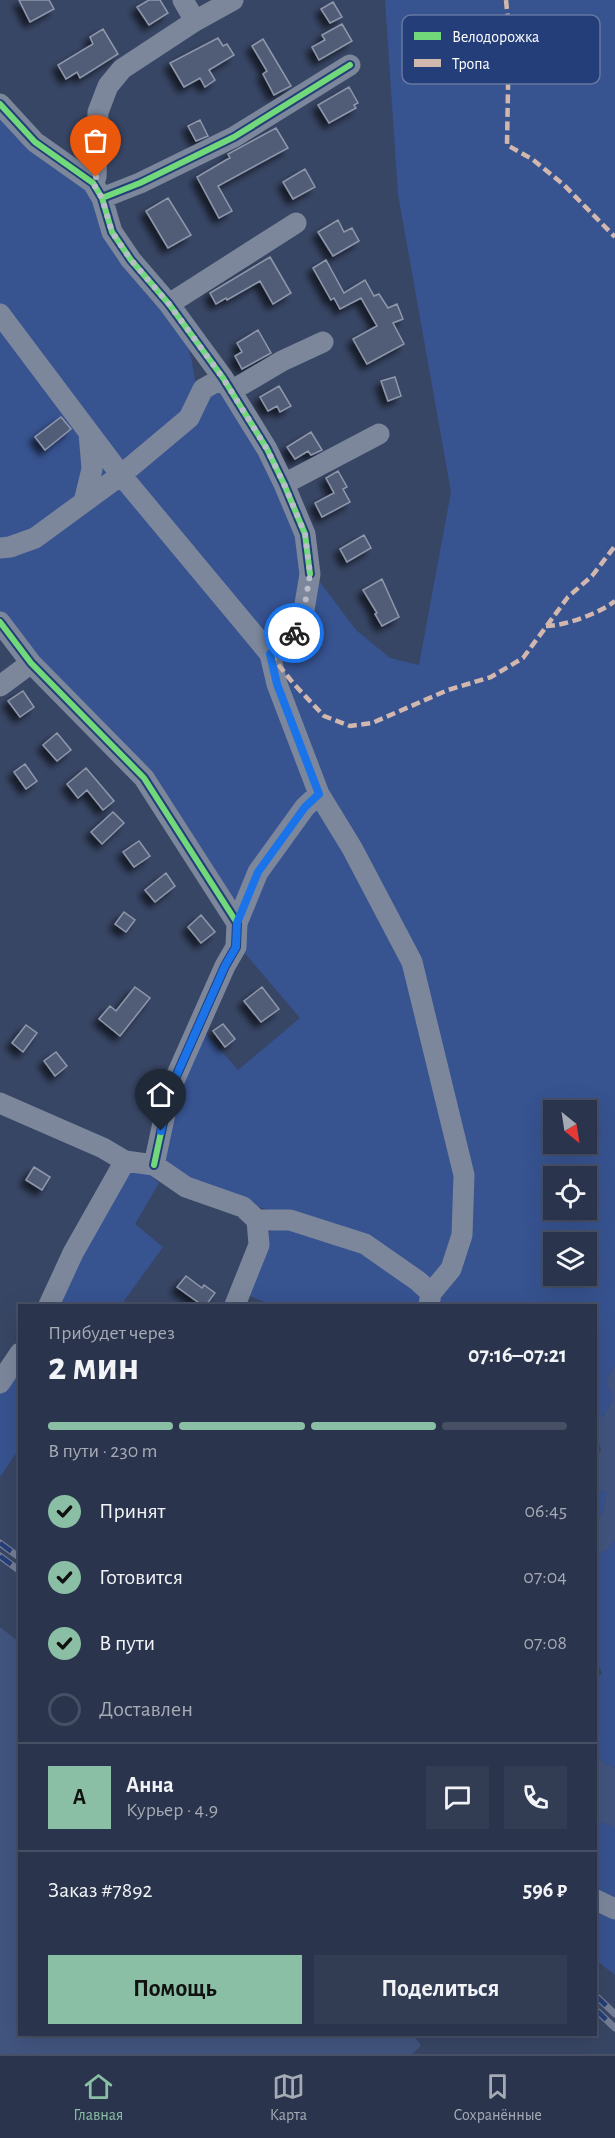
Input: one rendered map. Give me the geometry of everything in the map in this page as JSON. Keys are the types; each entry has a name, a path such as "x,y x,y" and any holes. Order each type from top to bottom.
{"street":[{"path":"183,0 195,21"},
{"path":"233,0 195,21 122,69 108,86 98,112 96,177 97,190 112,232 131,260 201,346 227,384 267,449 305,534 310,574 302,622 289,639 270,654"},
{"path":"0,104 35,142 97,190 140,183 234,137 350,66"},
{"path":"169,304 296,223"},
{"path":"0,314 121,475 270,654 277,684 319,794 352,849 412,962 464,1175 462,1235 451,1269 430,1299 417,1281 366,1244 290,1220 257,1220"},
{"path":"203,389 227,384 323,342"},
{"path":"0,548 35,538 121,475 189,418 203,389 197,363 201,346"},
{"path":"84,502 92,469 89,432"},
{"path":"284,484 379,434"},
{"path":"0,622 31,663 144,777 237,923"},
{"path":"0,686 31,663"},
{"path":"154,1165 170,1090 225,966 236,947 237,923 258,872 305,807 319,794"},
{"path":"0,1103 103,1148 125,1161 154,1165 186,1187 243,1207 257,1220 259,1245 235,1304"},
{"path":"49,1304 73,1253 125,1161"},
{"path":"0,1383 18,1356"},
{"path":"597,1900 615,1909"}],"shaded area":[{"path":"385,0 615,0 615,1366 606,1381 613,1399 603,1417 597,1417 597,1304 437,1304 423,1280 290,1216 244,1203 190,1182 164,1162 174,1100 202,1029 238,1070 300,1018 243,951 141,767 0,614 0,555 203,403 218,388 263,451 317,578 356,630 390,658 419,665 451,492 398,194"},
{"path":"0,111 88,188 185,336 196,387 187,410 37,528 0,541"},
{"path":"129,1167 148,1173 159,1183 135,1224 163,1247 122,1304 55,1304"},
{"path":"274,1226 364,1250 416,1285 423,1304 269,1304 248,1295 265,1238"},
{"path":"18,1364 18,1450 0,1477 0,1391"},
{"path":"615,1366 615,1540 607,1550 597,1554 597,1524 603,1512 607,1492 597,1489 597,1454 601,1451 597,1434 597,1417 603,1417 613,1399 606,1381"},
{"path":"597,1489 607,1492 603,1512 597,1524"},
{"path":"615,1540 615,1768 605,1764 597,1755 597,1678 602,1673 597,1662 597,1554 607,1550"},
{"path":"0,1627 18,1641 18,2036 414,2036 421,2046 412,2054 0,2054"},
{"path":"597,1755 605,1764 615,1768 615,1827 597,1820"},
{"path":"597,1820 615,1827 615,1975 597,1961"}],"building":[{"path":"19,0 49,0 54,9 30,22"},
{"path":"149,0 160,0 168,13 149,25 137,7"},
{"path":"333,2 342,17 330,23 321,9"},
{"path":"342,24 352,41 319,60 312,47 325,40 322,35"},
{"path":"103,29 118,54 80,78 77,72 66,79 58,65 93,44 90,37"},
{"path":"218,38 223,46 227,44 234,55 209,70 215,80 205,87 200,78 184,87 170,63"},
{"path":"263,39 291,86 274,95 263,74 267,71 252,46"},
{"path":"349,87 358,103 354,105 356,108 329,123 318,105"},
{"path":"200,120 208,136 196,141 188,126"},
{"path":"276,128 288,148 218,186 232,211 219,218 197,177 230,158 228,154"},
{"path":"305,169 315,187 293,199 283,182"},
{"path":"168,198 191,235 168,248 146,211"},
{"path":"338,220 344,232 352,228 359,241 333,256 318,232"},
{"path":"270,257 291,293 273,304 260,281 216,304 210,293"},
{"path":"326,260 344,293 365,280 374,296 379,294 388,308 397,304 403,319 393,323 404,344 367,364 353,339 377,326 361,298 340,309 334,298 331,300 313,268"},
{"path":"258,330 271,353 242,369 235,356 242,352 237,343"},
{"path":"395,377 401,396 388,401 381,381"},
{"path":"279,386 291,406 280,412 277,406 268,411 260,397"},
{"path":"61,417 71,429 45,450 35,437"},
{"path":"311,432 322,450 311,455 308,451 295,459 287,447"},
{"path":"338,471 347,487 343,489 350,502 322,517 315,503 334,493 326,478"},
{"path":"364,535 371,548 347,562 340,549"},
{"path":"382,579 399,617 382,626 363,590"},
{"path":"23,691 34,707 20,717 8,701"},
{"path":"57,733 71,750 57,761 43,745"},
{"path":"25,764 37,781 26,789 14,772"},
{"path":"86,768 114,801 103,810 87,790 78,798 67,784"},
{"path":"113,812 124,823 102,844 91,832"},
{"path":"139,841 150,856 134,867 123,852"},
{"path":"166,873 175,886 155,902 145,890"},
{"path":"124,912 135,920 126,932 115,924"},
{"path":"201,915 215,932 201,943 188,927"},
{"path":"135,987 150,998 120,1036 99,1019 110,1006 116,1011"},
{"path":"262,987 279,1009 261,1022 244,1001"},
{"path":"223,1024 235,1039 225,1047 213,1031"},
{"path":"26,1025 37,1033 23,1052 12,1043"},
{"path":"56,1052 67,1066 55,1076 44,1061"},
{"path":"34,1167 50,1177 42,1190 26,1180"},
{"path":"186,1276 202,1288 204,1285 215,1293 207,1304 201,1304 177,1287"}],"railway":[{"path":"0,1543 18,1556"},
{"path":"0,1556 18,1570"},
{"path":"597,1997 615,2014"},
{"path":"597,2011 615,2028"}],"marked path":[{"path":"506,0 507,15"},
{"path":"508,84 507,145 532,159 564,185 615,237"},
{"path":"270,654 324,716 350,726 372,723 448,690 491,677 523,658 568,597 592,576 615,546"},
{"path":"546,626 582,618 615,601"}],"cycle path":[{"path":"102,198 140,183 234,137 350,65"},
{"path":"0,104 35,142 93,183 102,198 112,232 131,260 169,304 223,378 267,449 284,484 305,534 310,574"},
{"path":"0,622 31,663 144,778 237,923 236,947 225,966 170,1090 154,1165"}],"way so far":[{"path":"96,177 93,183 102,198 112,232 131,260 201,346 223,378 267,449 284,484 305,534 310,574 302,622 294,633"}],"route":[{"path":"161,1131 170,1090 225,966 236,947 237,923 258,872 305,807 319,794 277,684 270,654 294,633"}]}
